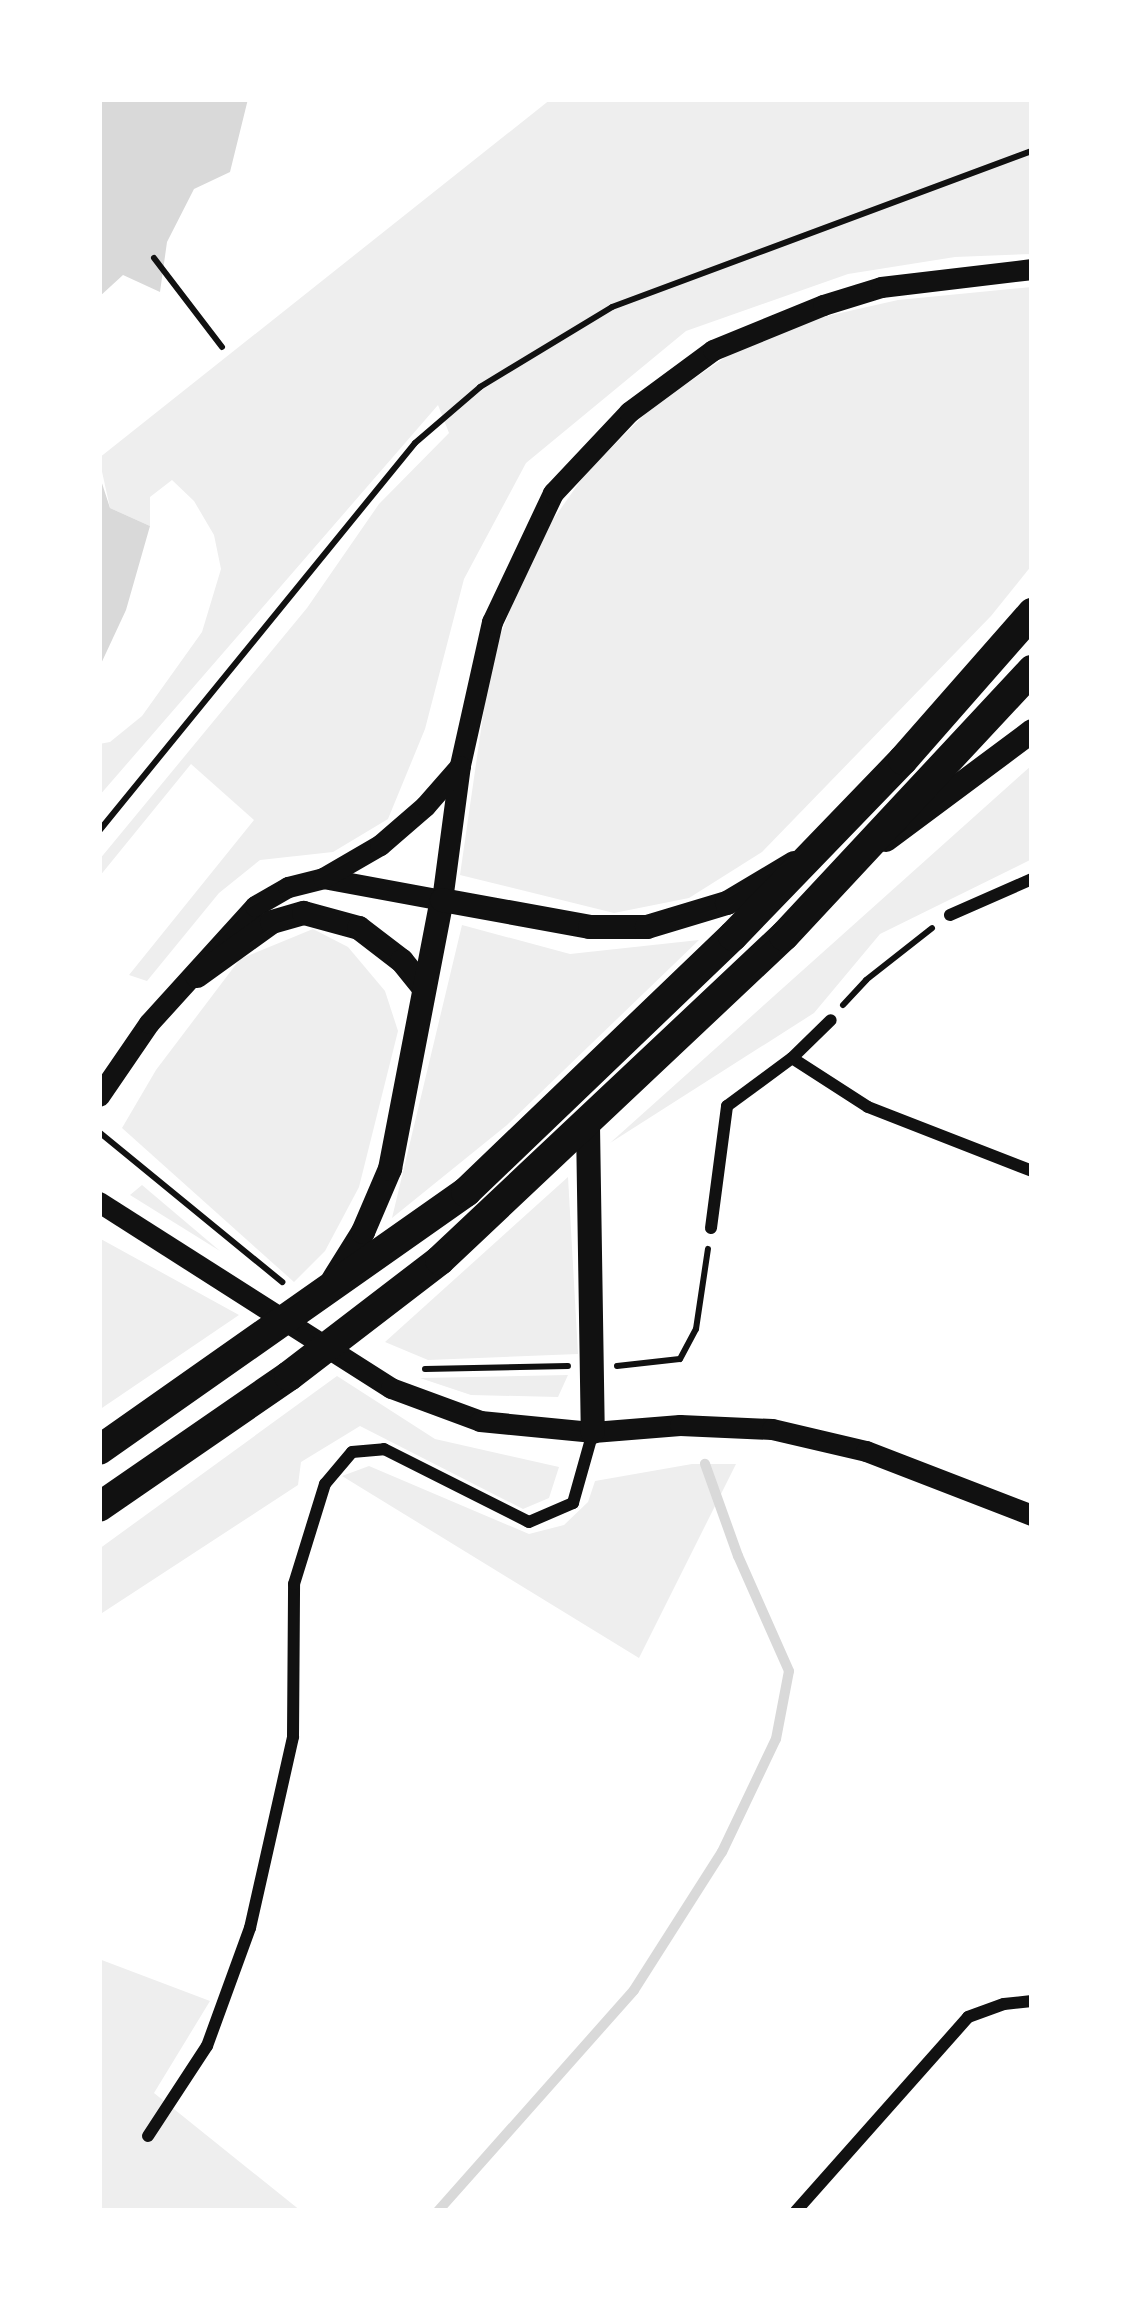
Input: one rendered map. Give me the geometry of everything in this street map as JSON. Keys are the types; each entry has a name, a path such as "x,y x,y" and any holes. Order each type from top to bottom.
{"main road":[{"path":"99,1450 466,1192 559,1107 904,760 1032,613"},
{"path":"99,1508 369,1317 588,1126 855,862 1032,670"},
{"path":"855,862 1032,731"},
{"path":"325,1292 362,1232 390,1169 442,900 590,927 647,927 727,903 816,849"},
{"path":"197,976 272,922 304,914 359,928 402,961 423,988"},
{"path":"588,1126 593,1432"}],"street":[{"path":"323,878 442,900 460,765 492,622 512,571 553,493 629,412 713,350 823,305 881,287 1032,269"},
{"path":"99,1096 149,1023 197,976 255,906 288,887 323,878 403,827 460,765"},
{"path":"950,915 1032,879"},
{"path":"711,1228 727,1106 792,1058 831,1020"},
{"path":"792,1058 868,1107 1032,1171"},
{"path":"99,1202 391,1388 480,1421 593,1432 680,1425 772,1429 866,1451 1032,1515"},
{"path":"148,2136 207,2045 250,1928 293,1736 294,1584 325,1484 352,1452 384,1449 529,1522 573,1503 593,1432"},
{"path":"796,2211 968,2017 1004,2004 1032,2001"}],"path":[{"path":"99,831 415,443 480,387 612,307 1032,151"},
{"path":"154,258 222,347"},
{"path":"831,1020 866,980 950,915"},
{"path":"680,1359 696,1329 711,1228"}],"shaded area":[{"path":"99,99 248,99 230,172 194,189 167,242 160,292 123,275 99,297"},
{"path":"551,99 1032,99 1032,254 955,257 848,274 686,331 526,463 464,579 425,729 388,819 333,852 260,860 219,893 147,981 129,975 254,820 191,764 99,877 99,860 307,608 379,504 449,433 438,405 99,796 99,744 110,742 142,716 202,632 221,569 214,535 194,501 172,480 150,497 150,526 110,508 99,458"},
{"path":"1032,287 1032,565 991,616 762,852 689,898 614,913 460,875 491,660 535,545 586,473 651,408 765,330 898,300"},
{"path":"99,474 110,508 150,526 126,610 99,668"},
{"path":"1032,765 1032,859 880,934 814,1013 610,1143"},
{"path":"462,925 570,954 699,940 507,1125 392,1218"},
{"path":"313,929 348,947 385,991 398,1031 359,1187 325,1251 294,1282 122,1128 156,1070 240,959"},
{"path":"568,1177 578,1354 428,1360 385,1342"},
{"path":"142,1185 220,1251 130,1195"},
{"path":"99,1238 239,1315 99,1410"},
{"path":"568,1375 558,1397 471,1395 420,1378"},
{"path":"337,1376 435,1439 559,1467 549,1498 523,1509 360,1426 301,1462 298,1485 99,1615 99,1549"},
{"path":"692,1464 736,1464 639,1658 342,1476 369,1466 529,1534 564,1525 588,1502 595,1481"},
{"path":"99,1959 210,2001 154,2093 301,2211 99,2211"}],"waterway":[{"path":"438,2211 634,1990 722,1852 776,1739 789,1671 738,1556 705,1464"}]}
